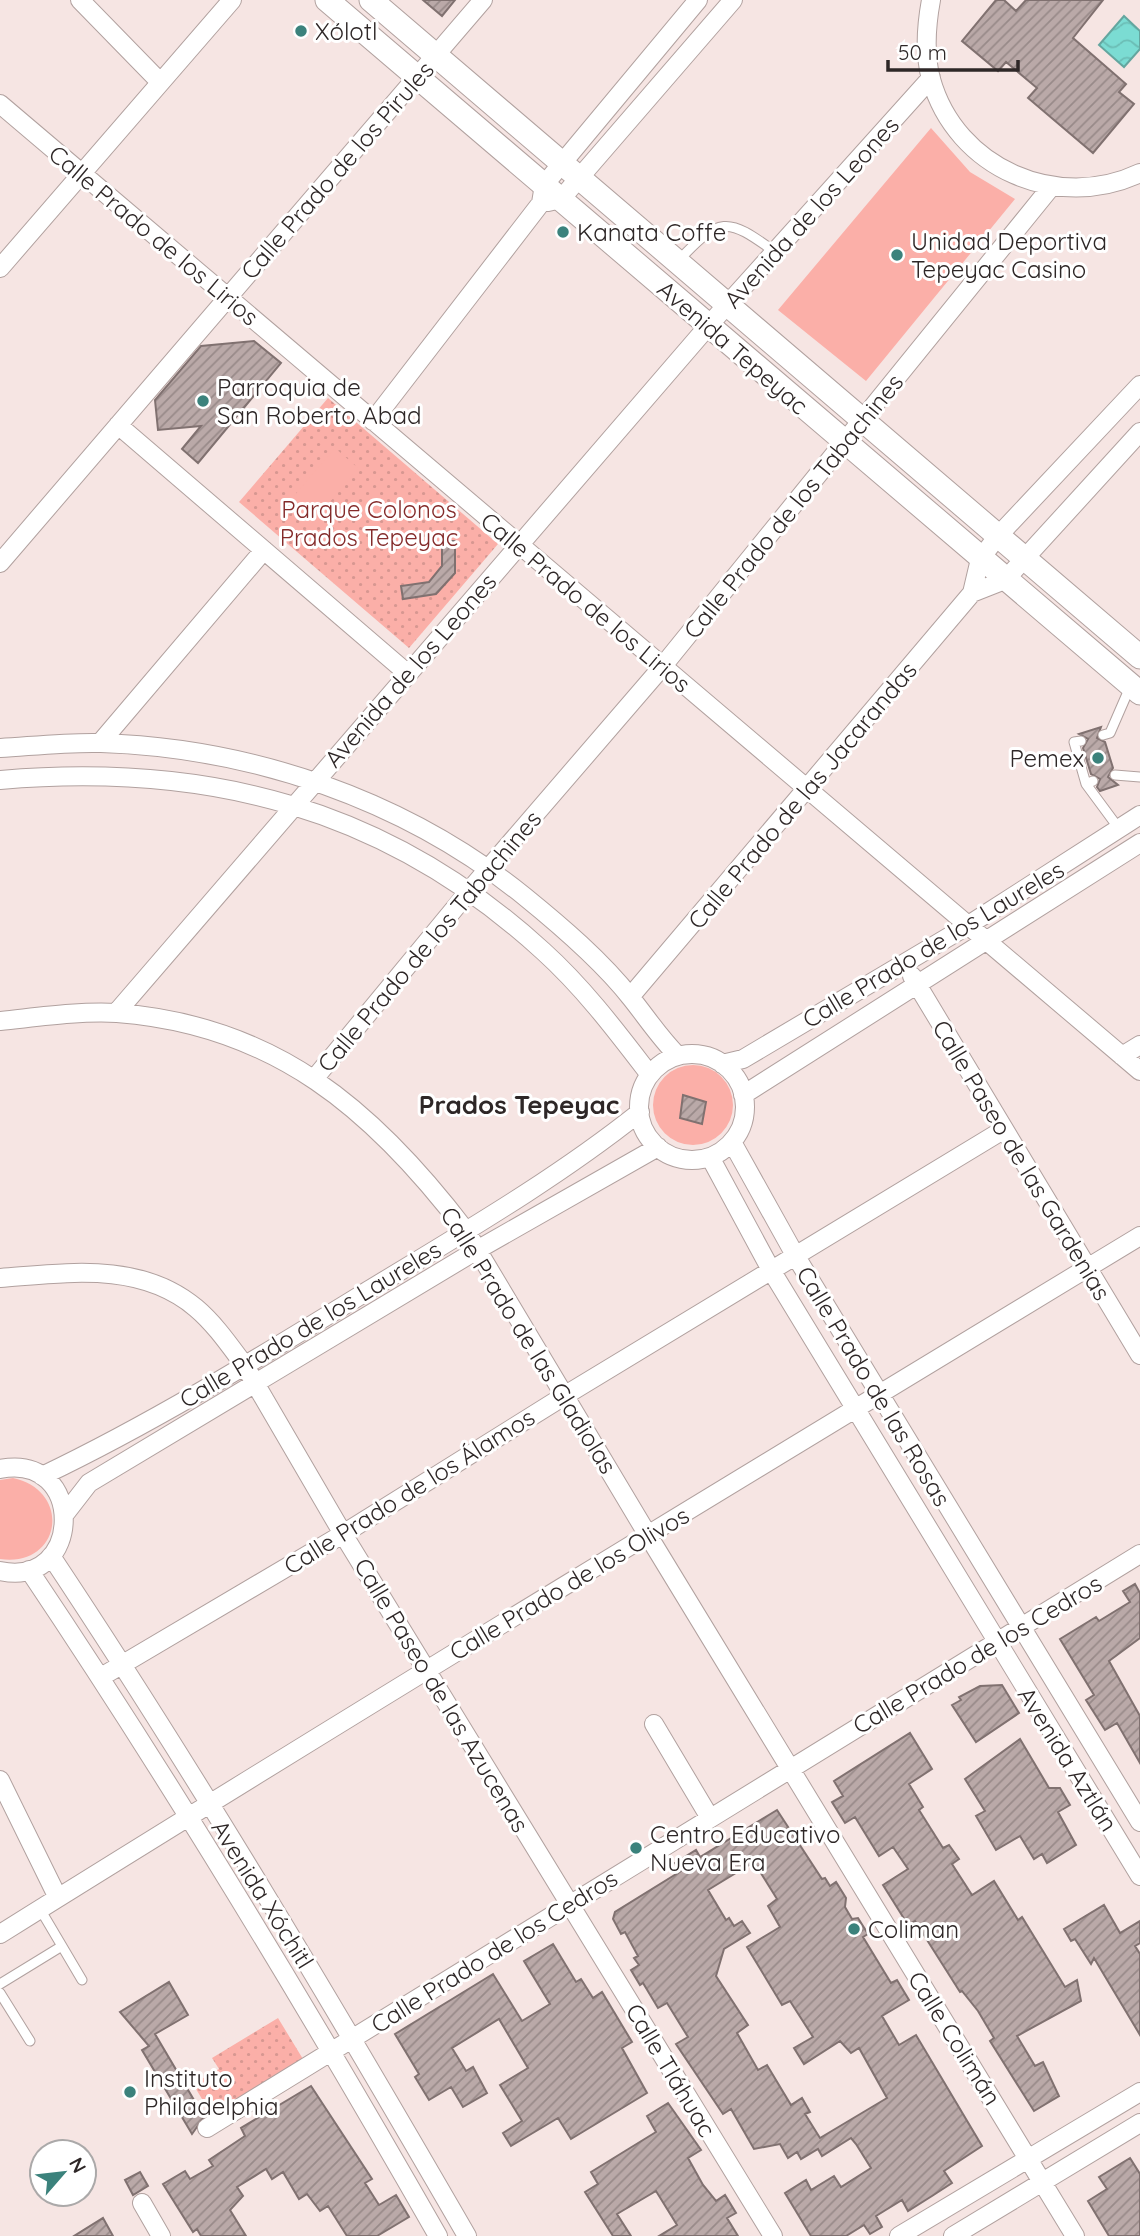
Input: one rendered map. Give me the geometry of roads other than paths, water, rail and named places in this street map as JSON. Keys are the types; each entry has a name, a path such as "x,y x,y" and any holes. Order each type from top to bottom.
{"street":[{"path":"80,0 160,82"},
{"path":"0,268 232,0"},
{"name":"Avenida Tepeyac","path":"327,0 549,196 709,325 1005,580 1137,684"},
{"name":"Avenida Tepeyac","path":"371,0 1140,657"},
{"name":"Calle Prado de los Pirules","path":"0,563 484,0"},
{"path":"373,421 570,171 698,0"},
{"path":"570,171 733,0"},
{"path":"931,0 925,34 931,78 941,105 956,129 975,150 1015,175 1051,187 1087,189 1122,182 1140,173"},
{"name":"Avenida de los Leones","path":"116,1013 313,781 709,325 931,78"},
{"name":"Calle Prado de los Lirios","path":"0,104 1140,1071"},
{"name":"Calle Prado de los Tabachines","path":"314,1079 469,891 662,667 1051,187"},
{"name":"Calle Prado de las Jacarandas","path":"630,997 972,593 980,559 998,536 1140,385"},
{"path":"118,425 407,673"},
{"name":"Calle Prado de las Jacarandas","path":"972,593 1005,580 1140,432"},
{"path":"100,743 264,550"},
{"path":"0,748 100,743 222,756 313,781 389,811 488,869 573,940 630,997 655,1033 678,1056"},
{"path":"0,780 73,776 159,778 219,786 294,804 374,837 469,891 508,920 561,969 604,1015 650,1075"},
{"name":"Calle Prado de los Laureles","path":"722,1064 743,1059 905,964 1140,815"},
{"name":"Calle Prado de los Laureles","path":"743,1094 1140,843"},
{"name":"Calle Paseo de las Gardenias","path":"905,964 1140,1355"},
{"name":"Calle Prado de las Gladiolas","path":"0,1021 72,1013 116,1013 196,1026 283,1058 388,1138 432,1186 466,1231 790,1769"},
{"path":"1122,1056 1140,1045"},
{"path":"701,1055 722,1064 735,1077 743,1094 742,1125 732,1142 709,1157 683,1159 658,1147 646,1132 640,1112 641,1093 650,1075 678,1056 701,1055"},
{"name":"Calle Prado de los Laureles","path":"43,1476 245,1366 466,1231 602,1142 640,1112"},
{"name":"Calle Prado de los Álamos","path":"101,1677 343,1534 564,1396 1003,1130"},
{"name":"Calle Prado de las Rosas","path":"732,1142 795,1255 1022,1627"},
{"name":"Calle Prado de los Laureles","path":"65,1514 89,1483 477,1250 658,1147"},
{"name":"Calle Prado de las Rosas","path":"709,1157 771,1270 996,1643"},
{"name":"Calle Prado de los Olivos","path":"0,1934 425,1668 649,1537 1140,1236"},
{"name":"Calle Paseo de las Azucenas","path":"0,1278 92,1272 130,1276 167,1288 197,1309 245,1366 343,1534 570,1903"},
{"path":"0,1469 23,1468 43,1476 58,1493 65,1514 61,1541 51,1556 29,1570 0,1571"},
{"name":"Calle Prado de los Cedros","path":"206,2128 1140,1555"},
{"name":"Avenida Xóchitl","path":"51,1556 122,1663 353,2040 467,2236"},
{"name":"Avenida Xóchitl","path":"29,1570 101,1677 333,2051 438,2236"},
{"name":"Avenida Aztlán","path":"1022,1627 1140,1822"},
{"name":"Avenida Aztlán","path":"996,1643 1140,1876"},
{"path":"654,1724 710,1818"},
{"name":"Calle Colimán","path":"790,1769 1075,2236"},
{"path":"0,1780 58,1898"},
{"name":"Calle Tláhuac","path":"570,1903 773,2236"},
{"path":"899,2236 1140,2092"},
{"path":"953,2236 1140,2123"},
{"path":"142,2203 161,2236"}],"lane":[{"path":"677,262 702,236 721,225 742,228 775,252"},
{"path":"1103,735 1110,733 1137,684"},
{"path":"1081,741 1074,742 1089,783 1120,830"},
{"path":"1115,775 1140,777"},
{"path":"40,1909 82,1980"},
{"path":"0,1984 62,1946"},
{"path":"0,1993 30,2041"}],"water":[{"path":"1124,16 1140,31 1140,49 1124,67 1099,45"}],"place":[{"name":"Xólotl","path":"301,31"},
{"name":"Kanata Coffe","path":"563,232"},
{"name":"Unidad Deportiva Tepeyac Casino","path":"897,255"},
{"name":"Parroquia de San Roberto Abad","path":"203,401"},
{"name":"Pemex","path":"1098,758"},
{"name":"Centro Educativo Nueva Era","path":"636,1848"},
{"name":"Coliman","path":"854,1929"},
{"name":"Instituto Philadelphia","path":"130,2092"}],"district":[{"name":"Prados Tepeyac","path":"519,1104"}],"park label":[{"name":"Parque Colonos Prados Tepeyac","path":"369,523"}]}
